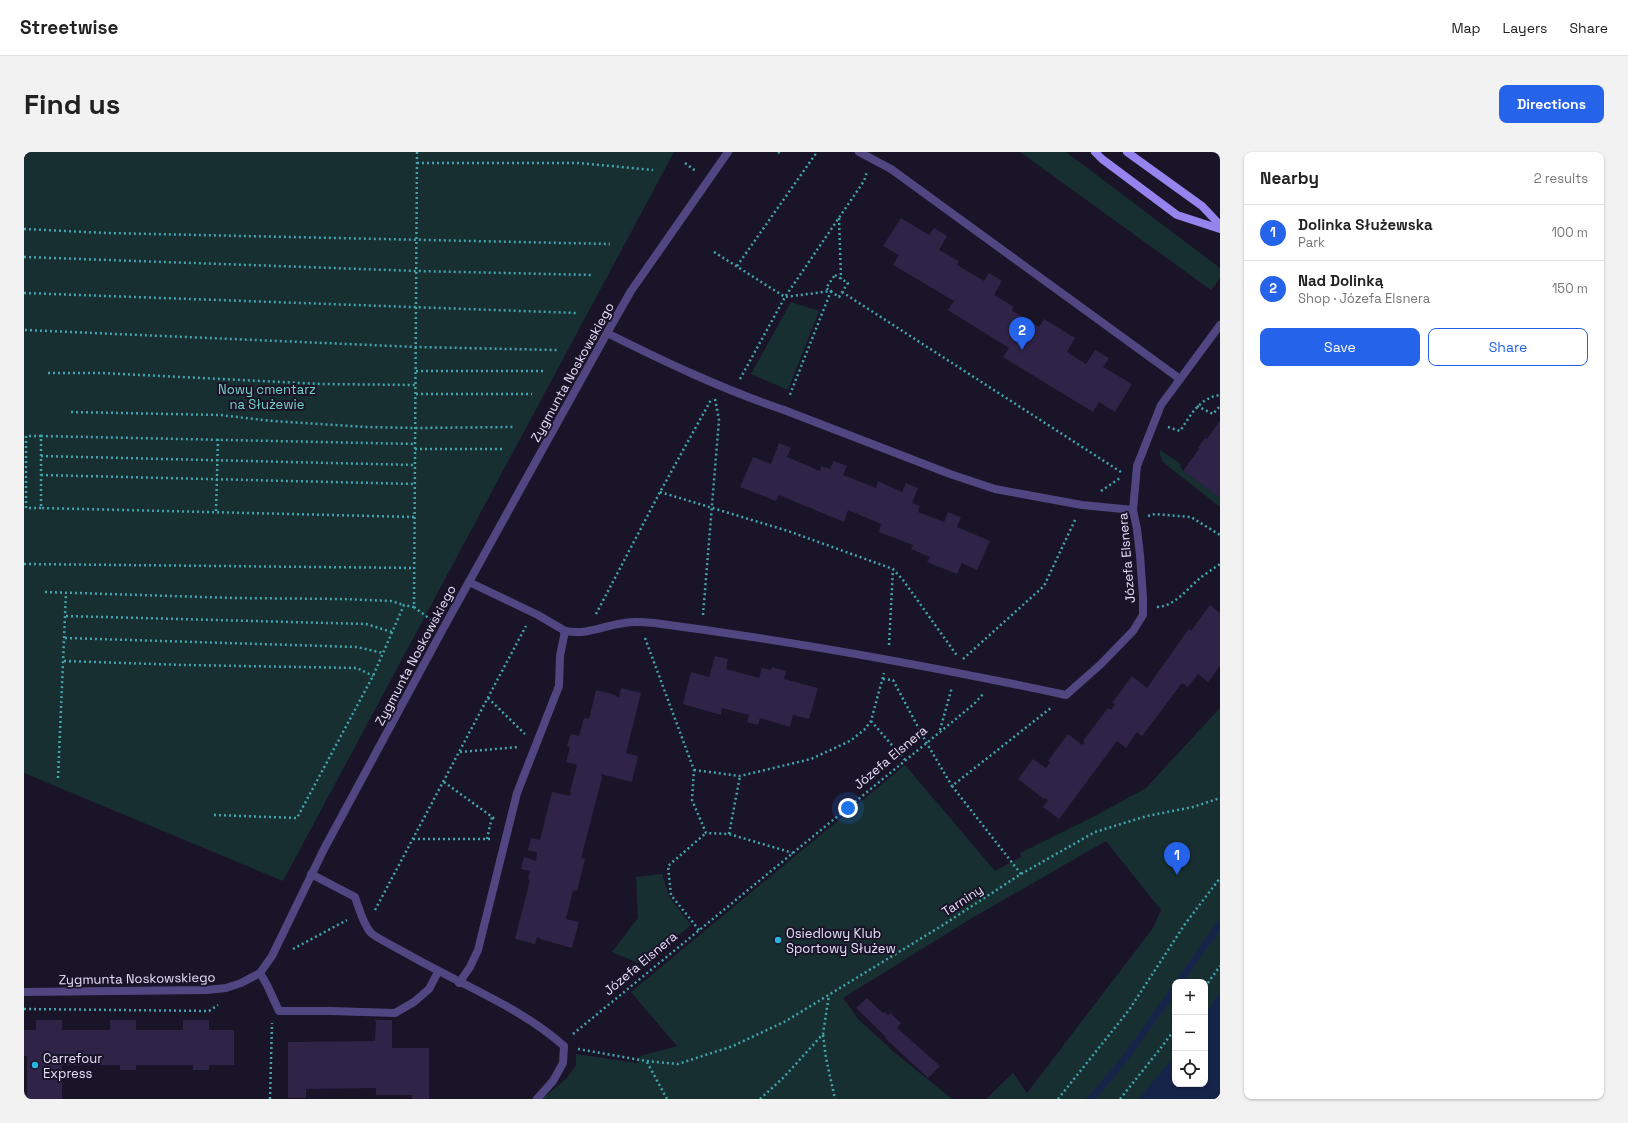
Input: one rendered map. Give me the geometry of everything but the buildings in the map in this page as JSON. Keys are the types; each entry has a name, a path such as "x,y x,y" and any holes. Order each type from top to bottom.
{"street":[{"name":"Zygmunta Noskowskiego","path":"24,992 207,990 234,986 260,973 272,956 311,874 469,582 607,333 631,291 728,152"},
{"path":"859,152 891,169 1180,378"},
{"path":"1095,152 1102,159 1177,215 1220,229"},
{"path":"1127,152 1202,206 1220,225"},
{"name":"Józefa Elsnera","path":"1066,695 1101,664 1133,631 1143,615 1138,529 1133,510 1137,466 1161,405 1220,325"},
{"path":"607,333 724,389 784,410 950,474 995,489 1082,505 1133,510"},
{"path":"469,582 538,615 565,631 576,633 591,632 625,622 639,622 702,629 888,660 956,674 996,680 1066,695"},
{"path":"459,983 470,967 478,950 517,793 559,686 560,656 565,631"},
{"path":"311,874 355,897 361,913 372,934 438,972 514,1011 548,1032 564,1046 563,1063 553,1081 537,1099"},
{"path":"260,973 268,985 280,1011 395,1013 414,1002 430,989 438,972"}],"path":[{"path":"414,607 417,152"},
{"path":"778,152 782,154"},
{"path":"737,266 817,152"},
{"path":"724,389 740,379 785,297 867,174 867,166 859,152"},
{"path":"417,162 579,163 653,170"},
{"path":"839,218 841,278"},
{"path":"24,229 106,233 610,244"},
{"path":"714,252 785,297 831,291"},
{"path":"24,257 417,271 593,274"},
{"path":"835,274 841,278 848,283 839,297 826,288 835,274"},
{"path":"784,410 831,291"},
{"path":"660,492 788,531 893,569 904,580 961,661 1044,586 1082,505 1125,475 842,292"},
{"path":"24,293 577,313"},
{"path":"25,330 416,347 557,350"},
{"path":"416,371 546,371"},
{"path":"48,373 102,373 321,384 416,385"},
{"path":"416,394 532,394"},
{"path":"591,632 592,621 660,492 714,395 719,420 702,629"},
{"path":"1154,423 1180,431 1197,406 1213,396 1220,396"},
{"path":"1197,406 1213,414 1220,406"},
{"path":"71,412 220,415 272,421 416,428 514,428"},
{"path":"414,517 216,511 26,508 26,436 415,444"},
{"path":"41,436 42,508"},
{"path":"216,511 218,439"},
{"path":"415,449 503,449"},
{"path":"41,456 415,465"},
{"path":"41,475 414,484"},
{"path":"1135,520 1155,514 1191,517 1220,535"},
{"path":"24,564 414,568"},
{"path":"1143,608 1166,606 1176,601 1200,578 1220,564"},
{"path":"694,770 740,776 811,759 850,741 864,730 871,721 888,660 893,569"},
{"path":"45,592 391,601 414,607 424,616 433,621"},
{"path":"58,778 66,593"},
{"path":"214,815 297,818 373,676 404,605"},
{"path":"66,616 366,624 392,632"},
{"path":"639,622 694,770 692,800 706,833"},
{"path":"292,950 298,945 361,913 374,912 526,626"},
{"path":"65,638 357,647 383,653"},
{"path":"64,661 357,668 373,676"},
{"path":"940,731 956,674"},
{"path":"882,679 893,680 926,742 952,786 1021,874"},
{"name":"Józefa Elsnera","path":"564,1046 572,1035 974,704 996,680"},
{"path":"952,786 1066,695"},
{"path":"488,698 536,745"},
{"path":"871,721 905,760"},
{"path":"460,752 536,745"},
{"path":"729,834 740,776"},
{"path":"444,782 508,829"},
{"name":"Tarniny","path":"564,1046 646,1061 678,1064 732,1046 786,1021 943,925 1021,874 1095,832 1147,816 1193,807 1220,798"},
{"path":"487,839 492,817"},
{"path":"699,930 671,895 668,866 706,833 729,834 793,853"},
{"path":"413,838 506,839"},
{"path":"1058,1099 1129,1010 1185,924 1220,878"},
{"path":"1208,983 1220,966"},
{"path":"829,995 823,1034 826,1058 835,1099"},
{"path":"24,1009 48,1010"},
{"path":"270,1099 271,1024 280,1011"},
{"path":"1120,1099 1172,1033"},
{"path":"760,1099 784,1077 823,1034"},
{"path":"646,1061 667,1099"}],"green space":[{"name":"Nowy cmentarz na Służewie","path":"24,152 674,152 283,881 24,773"},
{"path":"1020,152 1066,152 1220,268 1220,278 1211,290"},
{"path":"791,302 819,311 788,390 751,374"},
{"path":"1160,450 1181,464 1180,466 1183,471 1219,497 1220,496 1220,507 1163,462"},
{"path":"1220,708 1220,1099 986,1099 1013,1073 1027,1093 1153,928 1161,910 1106,841 972,918 843,998 858,1019 894,1052 952,1099 542,1099 567,1078 576,1065 576,1054 637,1063 640,1056 677,1046 631,992 905,765 995,871 1021,857 1020,853 1095,816 1146,788"},
{"path":"662,874 670,898 691,925 643,965 612,952 638,918 636,877"}],"water":[{"path":"1220,992 1220,1099 1138,1099 1172,1059 1172,1087 1208,1087 1208,1010"}],"waterway":[{"path":"1181,979 1220,924"},
{"path":"1090,1099 1124,1059 1172,992"}],"place":[{"name":"Nad Dolinką","path":"1022,350"},
{"name":"Dolinka Służewska","path":"1177,875"},
{"name":"Osiedlowy Klub Sportowy Służew","path":"778,940"},
{"name":"Carrefour Express","path":"35,1065"}]}
